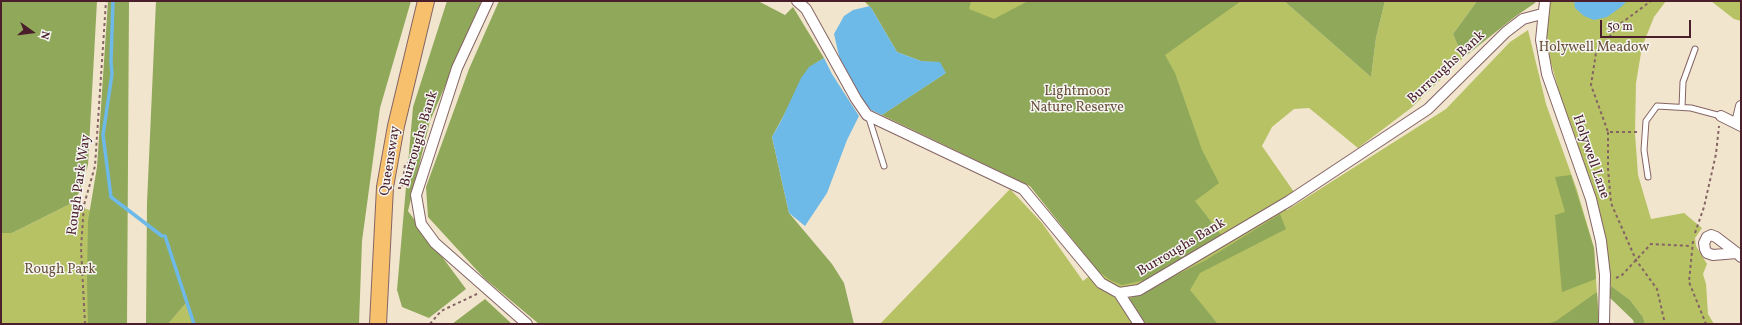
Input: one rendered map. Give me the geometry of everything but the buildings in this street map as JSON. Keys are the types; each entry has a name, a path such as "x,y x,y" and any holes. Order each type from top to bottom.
{"main road":[{"name":"Queensway","path":"378,324 385,187 396,126 426,1"}],"street":[{"name":"Burroughs Bank","path":"488,1 457,68 416,195 421,224 435,243 526,324"},
{"path":"797,1 806,9 856,99 867,115 1023,189 1101,283 1119,294 1140,324"},
{"name":"Holywell Lane","path":"1544,1 1541,40 1547,74 1591,199 1601,241 1605,275 1604,324"},
{"name":"Burroughs Bank","path":"1119,294 1139,290 1316,184 1428,109 1506,32 1523,19 1542,14"},
{"path":"1721,116 1739,124 1741,106"}],"lane":[{"path":"1682,108 1683,82 1695,49"},
{"path":"1648,177 1644,150 1646,121 1657,106 1691,108 1721,116"},
{"path":"867,115 884,166"}],"path":[{"name":"Rough Park Way","path":"85,324 81,248 84,205 95,166 106,1"},
{"path":"1651,1 1620,24 1596,53 1591,85 1608,132 1608,169 1611,203 1636,260 1657,289 1665,324"},
{"path":"1706,324 1689,282 1691,246 1704,207 1716,154 1721,116"},
{"path":"1608,132 1645,132"},
{"path":"385,187 402,188 406,165 432,145"},
{"path":"1610,280 1622,275 1651,244 1691,246"},
{"path":"430,324 441,311 487,289"}],"green space":[{"path":"1,1 97,1 88,165 79,193 70,204 12,233 1,233"},
{"path":"108,1 129,1 127,324 88,324 88,221 97,167"},
{"path":"156,1 411,1 380,108 362,241 359,324 194,324 186,303 168,324 146,324 147,203"},
{"path":"447,1 482,1 430,121 408,211 466,289 429,318 402,307 397,290 413,107"},
{"path":"499,1 758,1 785,15 793,7 824,58 810,67 772,137 789,213 832,264 844,283 854,324 539,324 484,278 428,217 426,187 469,69"},
{"path":"864,1 1284,1 1371,77 1376,38 1385,1 1477,1 1453,34 1463,58 1411,108 1358,148 1309,108 1294,109 1272,127 1262,146 1294,192 1273,204 1287,210 1446,109 1510,42 1528,30 1546,104 1577,190 1594,248 1599,324 1218,324 1192,294 1206,324 880,324 1010,189 1042,223 1083,281 1097,270 1030,186 882,115 946,73 921,61"},
{"name":"Lightmoor Nature Reserve","path":"864,1 971,1 969,9 994,19 1028,1 1241,1 1165,55 1175,73 1202,150 1219,183 1195,201 1222,236 1145,280 1122,285 1110,280 1097,270 1030,186 882,115 946,73 939,62 921,61 897,52 870,6"},
{"path":"1284,1 1385,1 1376,38 1371,77"},
{"path":"1477,1 1536,1 1463,58 1453,34"},
{"name":"Holywell Meadow","path":"1550,1 1666,1 1654,17 1642,47 1636,83 1635,133 1638,175 1651,219 1684,213 1702,228 1695,238 1696,246 1707,264 1703,274 1706,284 1708,314 1714,324 1645,324 1643,317 1630,300 1605,282 1601,241 1544,38"},
{"path":"1711,1 1739,1 1741,3 1741,21 1734,19"},
{"path":"1571,175 1594,248 1596,279 1562,292 1555,215 1565,212 1555,177"},
{"name":"Rough Park","path":"70,204 116,218 114,324 1,324 1,233 12,233"},
{"path":"1280,214 1286,229 1200,273 1190,290 1218,324 1146,324 1129,299 1206,260"},
{"path":"1611,286 1630,300 1643,317 1645,324 1634,324 1633,320 1608,296"},
{"path":"1597,292 1599,324 1547,324 1556,321"},
{"path":"485,299 512,324 452,324"},
{"path":"186,303 194,324 168,324"}],"water":[{"path":"1574,1 1627,1 1607,17 1594,20 1584,16 1575,8"},
{"path":"870,6 897,52 921,61 940,62 946,73 882,115 871,110 864,102 850,79 839,56 834,34 844,16 853,10"},
{"path":"824,58 832,74 859,116 847,140 827,193 805,226 789,213 772,137 801,78 809,67"}],"waterway":[{"path":"113,1 112,74 103,135 111,197 162,236"},
{"path":"165,236 194,324"}]}
